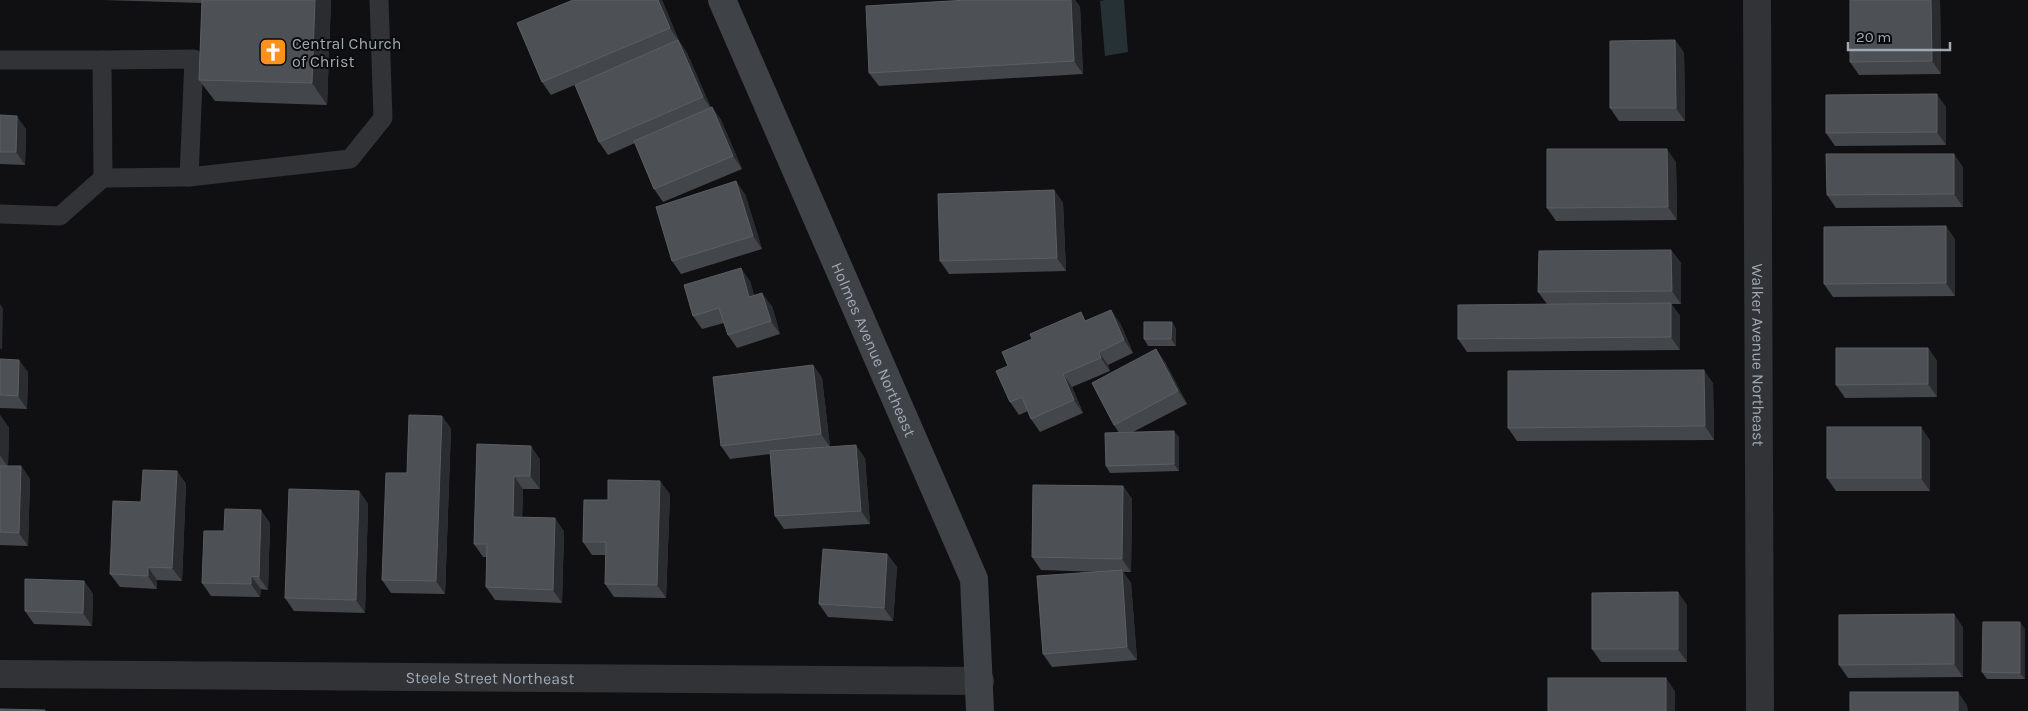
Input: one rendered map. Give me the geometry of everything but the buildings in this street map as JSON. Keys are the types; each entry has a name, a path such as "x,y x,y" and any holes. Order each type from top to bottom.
{"main road":[{"name":"Holmes Avenue Northeast","path":"722,0 974,579 980,711"}],"street":[{"name":"Walker Avenue Northeast","path":"1756,0 1760,711"},
{"name":"Steele Street Northeast","path":"0,674 980,681"}],"lane":[{"path":"0,214 60,216 103,178 189,177 350,159 383,118 379,0"},
{"path":"0,60 194,59 189,177"},
{"path":"102,60 103,178"}],"shaded area":[{"path":"1124,0 1128,52 1105,56 1100,1"}],"place":[{"name":"Central Church of Christ","path":"273,52"}]}
